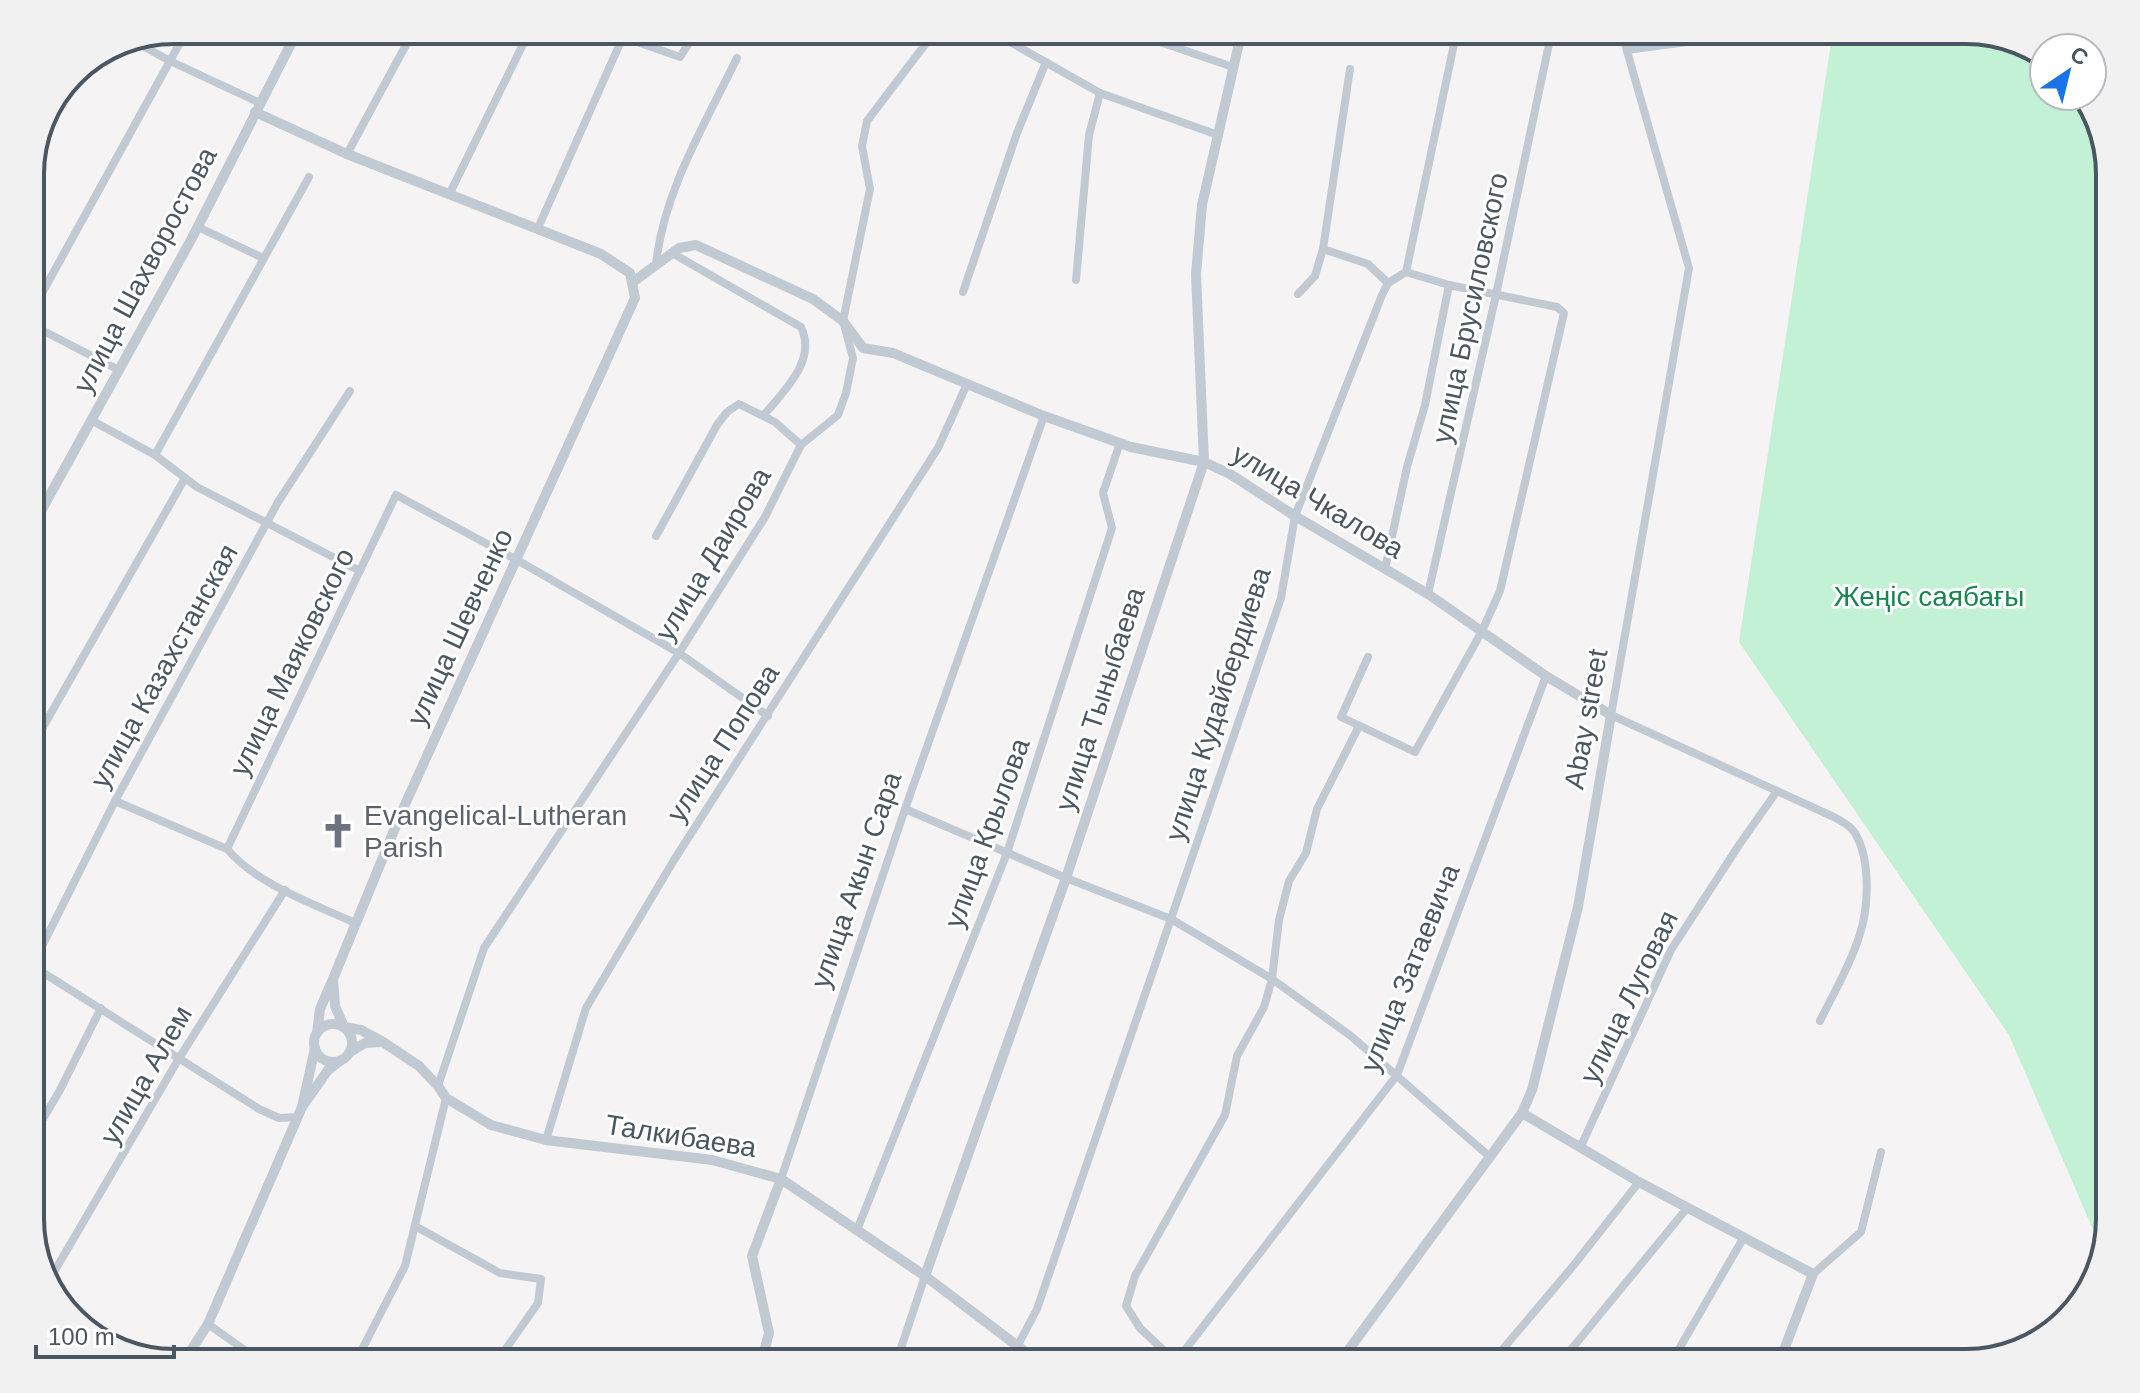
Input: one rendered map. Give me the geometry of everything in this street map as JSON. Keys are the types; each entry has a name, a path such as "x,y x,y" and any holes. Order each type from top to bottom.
{"street":[{"path":"44,290 179,44"},
{"name":"улица Шахворостова","path":"44,506 198,227 291,44"},
{"path":"347,154 406,44"},
{"path":"449,195 523,44"},
{"path":"538,228 619,44"},
{"path":"650,44 680,57 688,44"},
{"name":"улица Даирова","path":"438,1086 484,948 765,517 801,445 838,415 853,358 843,321 870,189 862,146 867,121 925,44"},
{"path":"1014,44 1100,93 1218,135"},
{"path":"1166,44 1233,67"},
{"name":"улица Тыныбаева","path":"901,1349 1066,878 1204,462 1196,274 1202,205 1239,44"},
{"path":"1323,249 1368,264 1388,283 1406,272 1454,44"},
{"name":"улица Брусиловского","path":"1428,594 1549,44"},
{"name":"Abay street","path":"1349,1349 1522,1113 1532,1090 1578,907 1689,268 1625,44"},
{"path":"1627,50 1672,44"},
{"path":"146,48 347,154 601,254 621,265 630,273 633,282 672,253 801,327 807,340 804,363 764,415"},
{"path":"656,265 659,231 737,58"},
{"path":"963,292 1017,133 1046,62"},
{"path":"1298,294 1315,276 1323,249 1350,69"},
{"path":"1076,280 1089,135 1100,93"},
{"path":"155,455 309,177"},
{"path":"198,227 263,258"},
{"name":"улица Чкалова","path":"672,253 679,248 696,245 813,299 843,321 863,348 893,353 1044,416 1120,443 1204,462 1230,474 1428,594 1546,676 1611,715 1850,826 1864,859 1866,892 1859,938 1820,1021"},
{"path":"1368,657 1341,717 1415,752 1482,631 1500,591 1564,313 1557,307 1449,285 1406,272"},
{"name":"улица Шевченко","path":"317,1033 320,1009 402,811 635,298 633,282"},
{"name":"улица Кудайбердиева","path":"1017,1347 1037,1309 1281,598 1295,516 1388,283"},
{"path":"1385,569 1407,467 1425,405 1449,285"},
{"path":"44,331 119,370"},
{"name":"улица Попова","path":"546,1140 586,1008 674,860 938,448 967,384"},
{"name":"улица Казахстанская","path":"44,941 115,801 267,523 350,391"},
{"path":"656,536 717,425 727,412 739,404 764,415 801,445"},
{"name":"улица Акын Сара","path":"765,1349 769,1333 752,1256 1044,416"},
{"path":"91,420 155,455 197,487 360,571"},
{"name":"улица Крылова","path":"857,1230 1007,853 1112,528 1103,493 1120,443"},
{"path":"44,725 185,478"},
{"name":"улица Маяковского","path":"227,849 396,495 517,560"},
{"path":"517,560 679,653 768,716"},
{"name":"улица Затаевича","path":"1186,1349 1397,1075 1546,676"},
{"path":"1161,1349 1140,1328 1126,1306 1135,1276 1225,1115 1237,1056 1264,1007 1272,979 1279,920 1289,881 1306,853 1317,809 1359,726"},
{"name":"улица Луговая","path":"1581,1146 1671,950 1777,791"},
{"path":"115,801 227,849 240,864 285,890 355,923"},
{"path":"905,809 1171,919 1272,979 1351,1036 1490,1157"},
{"name":"улица Алем","path":"55,1270 178,1060 285,890"},
{"path":"44,975 101,1008 178,1060 279,1118 299,1112 328,1070 350,1052 365,1043 383,1042"},
{"path":"333,979 335,1006 351,1036 350,1052"},
{"path":"44,1117 101,1008"},
{"path":"192,1349 208,1324 299,1112 317,1033 327,1025 344,1027"},
{"name":"Талкибаева","path":"344,1027 361,1030 419,1066 446,1098 491,1125 546,1140 712,1160 781,1179 925,1276 1019,1349"},
{"path":"315,1048 322,1058 340,1061"},
{"path":"362,1349 405,1266 446,1098"},
{"path":"1522,1113 1639,1182 1813,1274"},
{"path":"1784,1349 1813,1274 1861,1232 1881,1152"},
{"path":"1503,1349 1639,1182"},
{"path":"1571,1349 1688,1207"},
{"path":"415,1226 500,1273 541,1279 538,1303 506,1349"},
{"path":"1679,1349 1744,1237"},
{"path":"208,1324 243,1349"}],"green space":[{"name":"Жеңіс саябағы","path":"1831,44 1983,45 2023,57 2028,60 2028,112 2080,112 2093,149 2096,174 2094,1233 2009,1035 1739,642"}],"place":[{"name":"Evangelical-Lutheran Parish","path":"338,831"}]}
